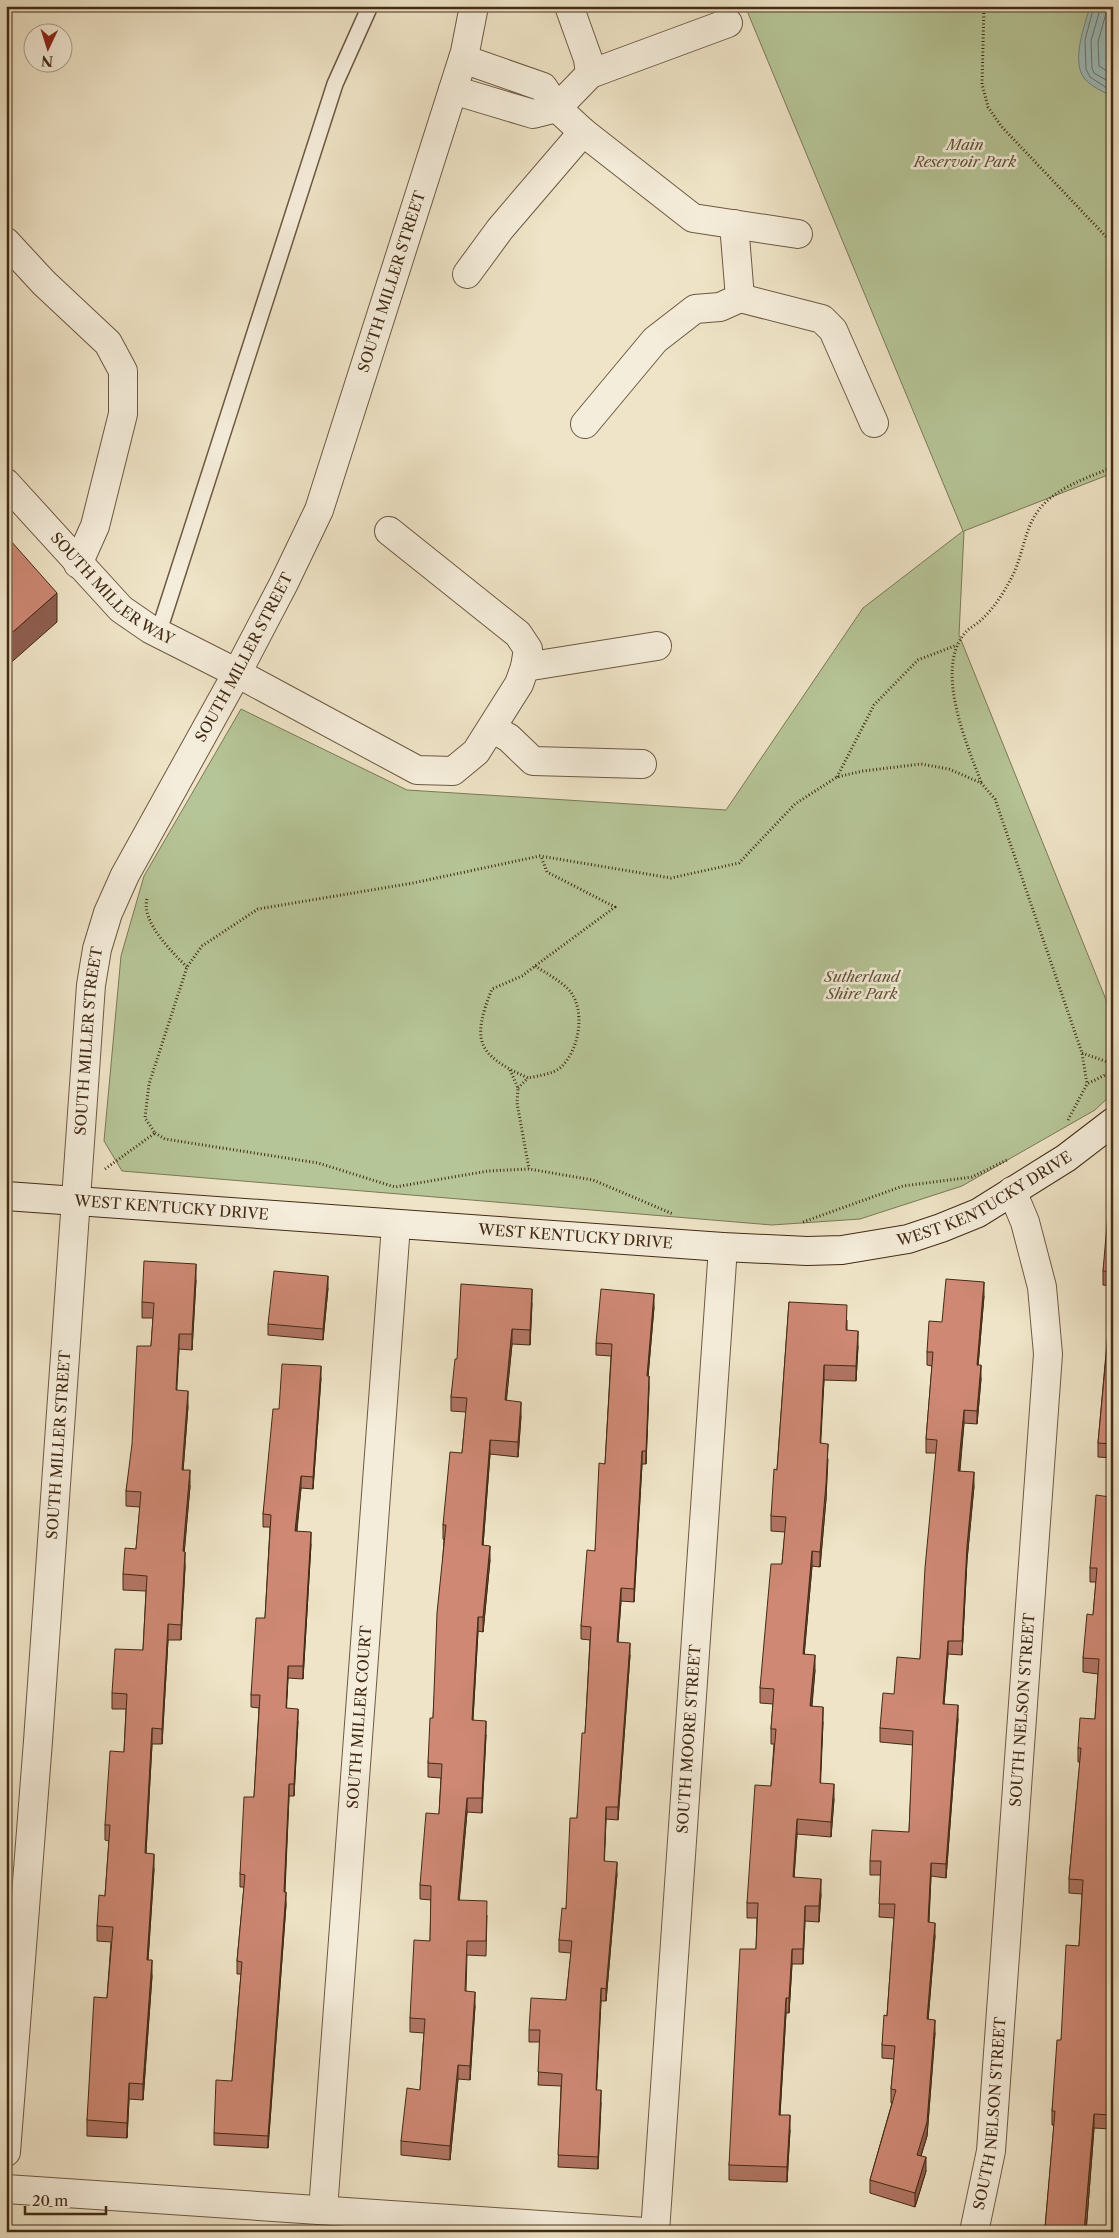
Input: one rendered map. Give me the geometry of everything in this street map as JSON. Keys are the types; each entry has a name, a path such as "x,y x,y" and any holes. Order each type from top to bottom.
{"street":[{"name":"SOUTH MILLER STREET","path":"6,2152 39,1731 77,1168 91,985 97,948 108,913 125,875 284,583 319,510 463,59 474,6"},
{"path":"569,6 588,59 590,74"},
{"path":"453,90 533,114 557,108 590,74 728,23"},
{"path":"463,59 543,87 557,108 583,132 693,218 798,234"},
{"path":"468,274 500,229 583,132"},
{"path":"734,224 740,298"},
{"path":"6,242 44,283 108,343 123,371 123,414 96,526 78,564"},
{"path":"585,424 655,340 694,308 720,307 740,298 822,319 833,330 874,423"},
{"name":"SOUTH MILLER WAY","path":"6,483 121,609 158,634 236,673 417,770 453,771 476,752 519,684 525,667"},
{"path":"389,531 518,634 528,649 525,667 657,646"},
{"path":"492,728 509,738 533,760 642,764"},
{"name":"WEST KENTUCKY DRIVE","path":"6,1196 723,1247 807,1251 842,1250 875,1245 941,1228 978,1213 1066,1158 1113,1122"},
{"name":"SOUTH NELSON STREET","path":"974,2232 991,2151 1048,1354 1042,1287 1025,1222 1012,1191"},
{"name":"SOUTH MILLER COURT","path":"323,2210 396,1225"},
{"name":"SOUTH MOORE STREET","path":"655,2232 723,1247"},
{"path":"6,2189 645,2232"}],"lane":[{"path":"158,634 335,84 370,6"}],"path":[{"path":"984,6 982,84 988,107 1001,126 1113,244"},
{"path":"1088,1084 1082,1053 995,799 981,783 958,723 953,693 958,645 966,632 998,602 1014,574 1034,517 1049,498 1074,483 1113,467"},
{"path":"837,777 874,705 918,660 958,645"},
{"path":"674,1215 593,1180 529,1169 488,1171 395,1187 318,1163 165,1139 155,1133 145,1118 149,1084 187,966 202,946 258,909 413,883 540,856 671,878 740,863 795,804 837,777 921,764 949,769 981,783"},
{"path":"528,1078 509,1070 486,1053 482,1044 482,1013 492,989 522,976 615,907 547,872 540,856"},
{"path":"147,896 145,906 161,942 187,966"},
{"path":"518,1088 528,1078 560,1068 573,1050 579,1033 577,1005 570,991 535,966"},
{"path":"1082,1053 1113,1064"},
{"path":"509,1070 518,1088 517,1104 529,1169"},
{"path":"1063,1125 1069,1119 1088,1084 1113,1071"},
{"path":"77,1168 106,1170 155,1133"},
{"path":"798,1223 903,1186 972,1177 1013,1157"}],"green space":[{"name":"Sutherland Shire Park","path":"745,6 1113,6 1113,473 964,531 959,635 1113,1017 1113,1093 1095,1110 962,1186 860,1219 772,1225 122,1171 104,1141 121,956 144,876 241,709 407,790 726,810 863,608 963,531"}],"water":[{"path":"1090,6 1113,6 1113,97 1090,84 1080,71 1080,42"}],"building":[{"path":"10,540 57,593 6,638 6,543"},
{"path":"1109,1201 1113,1201 1113,1272 1103,1271"},
{"path":"144,1261 196,1264 192,1334 179,1334 176,1390 188,1391 182,1470 190,1470 183,1551 185,1552 181,1625 168,1624 162,1729 152,1728 145,1853 154,1854 147,1960 152,1960 143,2084 129,2083 127,2123 87,2120 94,1997 107,1998 113,1927 97,1926 99,1895 105,1896 110,1825 105,1825 110,1751 124,1752 127,1694 112,1693 115,1649 143,1650 147,1576 123,1574 125,1548 136,1549 141,1492 126,1491 132,1444 137,1346 151,1346 154,1303 142,1302"},
{"path":"274,1271 328,1276 323,1329 268,1324"},
{"path":"946,1279 984,1282 977,1365 981,1365 977,1411 964,1410 958,1471 974,1472 967,1546 962,1641 948,1641 943,1704 958,1705 946,1864 931,1863 928,1922 935,1923 927,2019 935,2020 927,2122 917,2155 926,2157 915,2193 870,2180 896,2090 891,2089 895,2046 882,2045 884,2015 887,2016 895,1904 879,1904 881,1861 870,1861 872,1830 909,1832 913,1731 880,1728 883,1693 894,1694 897,1657 920,1659 925,1568 937,1440 926,1439 933,1352 927,1352 929,1321 942,1322"},
{"path":"1113,1282 1113,1444 1098,1443"},
{"path":"461,1284 532,1289 530,1330 512,1329 505,1400 521,1402 518,1442 490,1440 482,1545 490,1546 483,1617 478,1617 472,1720 486,1721 482,1798 467,1798 458,1900 487,1901 486,1941 467,1941 465,1991 475,1992 470,2066 458,2065 450,2146 401,2141 407,2088 420,2090 425,2019 410,2018 414,1940 430,1941 431,1886 420,1885 426,1813 439,1814 442,1764 428,1763 430,1718 433,1718 437,1613 446,1525 443,1525 450,1452 462,1453 467,1398 451,1397 455,1359 457,1359"},
{"path":"601,1289 654,1294 647,1376 649,1376 646,1451 642,1451 634,1589 621,1588 617,1642 630,1643 618,1807 606,1807 604,1861 617,1862 606,1989 601,1988 596,2090 601,2090 598,2157 558,2155 562,2074 538,2072 540,2030 529,2030 531,1998 566,2000 572,1941 559,1940 562,1908 566,1909 570,1818 577,1818 582,1733 585,1733 591,1627 581,1626 587,1550 595,1551 599,1463 605,1464 612,1344 596,1343"},
{"path":"789,1302 847,1305 846,1330 858,1331 856,1366 824,1365 820,1443 828,1444 826,1484 820,1552 812,1551 803,1654 815,1655 810,1706 823,1707 820,1783 834,1784 831,1822 797,1819 793,1877 821,1879 819,1906 805,1906 803,1949 792,1949 789,1998 786,1998 779,2115 790,2115 787,2167 729,2165 740,1949 756,1949 758,1903 747,1903 755,1785 771,1786 776,1729 771,1729 774,1689 760,1688 771,1564 782,1564 786,1517 771,1516 774,1469 777,1470"},
{"path":"282,1364 321,1366 313,1477 301,1476 295,1531 311,1532 303,1666 288,1666 286,1708 298,1709 294,1784 289,1784 284,1892 286,1892 268,2136 214,2133 216,2080 232,2081 242,1962 237,1961 245,1875 240,1874 244,1797 254,1797 260,1695 251,1695 256,1618 265,1618 271,1515 263,1514 273,1409 279,1409"},
{"path":"1113,1467 1113,2083 1111,2115 1094,2114 1084,2232 1037,2232 1038,2227 1045,2228 1055,2111 1052,2111 1057,2040 1061,2040 1066,1945 1079,1946 1083,1880 1069,1879 1081,1748 1078,1748 1080,1718 1095,1719 1099,1659 1083,1658 1087,1614 1093,1615 1097,1568 1090,1568 1096,1495 1110,1497"}],"park label":[{"name":"Main Reservoir Park","path":"965,154"}]}
